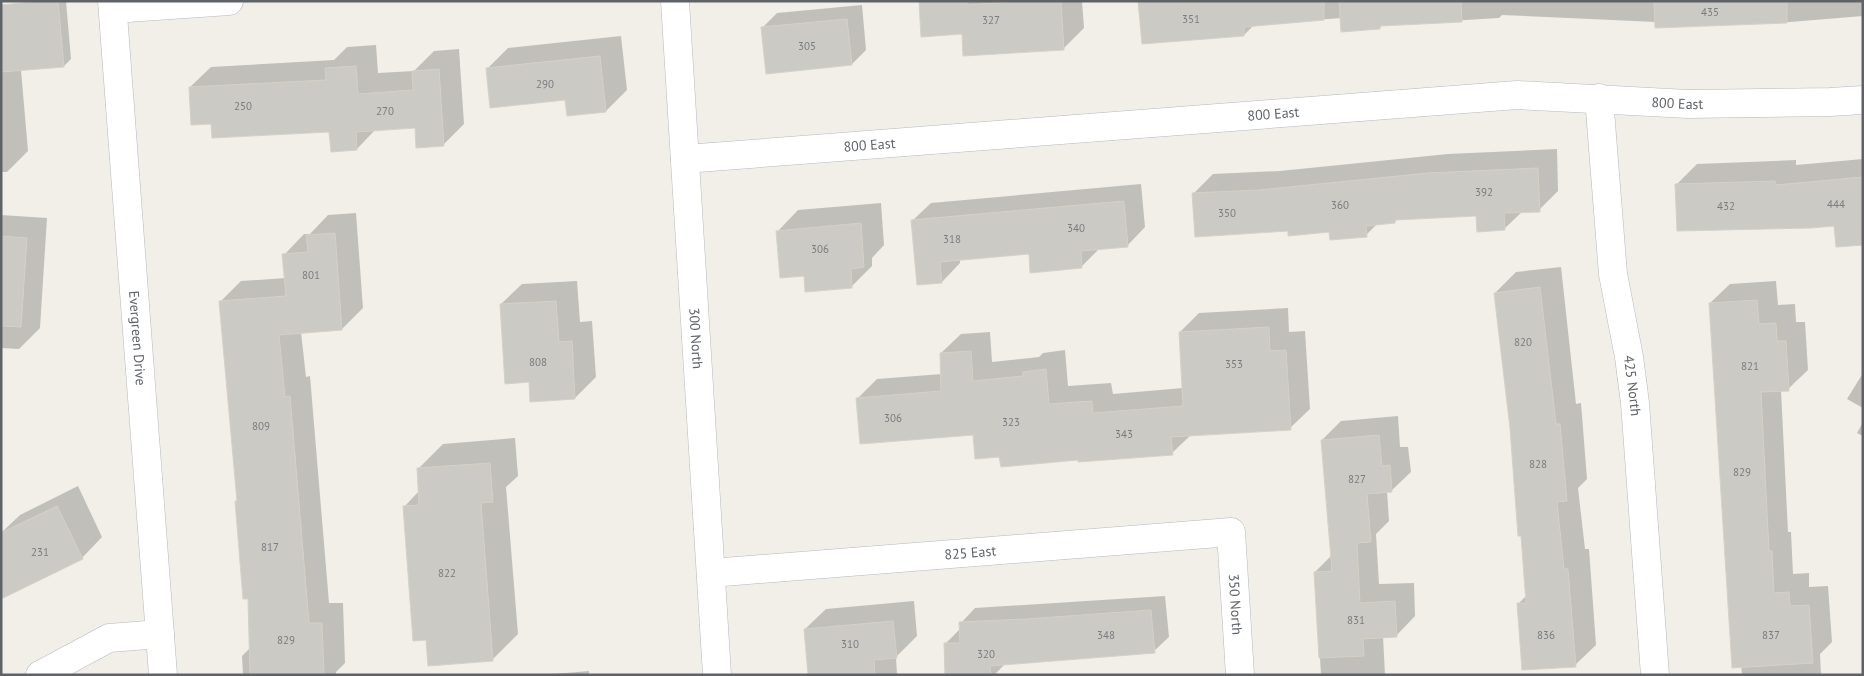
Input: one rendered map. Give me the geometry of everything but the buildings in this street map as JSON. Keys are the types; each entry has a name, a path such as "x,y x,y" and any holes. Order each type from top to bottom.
{"street":[{"path":"112,5 229,1"},
{"name":"300 North","path":"675,1 717,675"},
{"name":"Evergreen Drive","path":"112,5 162,675"},
{"name":"800 East","path":"685,159 1517,95 1688,104 1757,104 1863,100"},
{"name":"425 North","path":"1599,98 1613,274 1630,357 1635,403 1655,675"},
{"name":"825 East","path":"711,573 1231,532"},
{"name":"350 North","path":"1231,532 1240,675"},
{"path":"40,675 109,638 160,634"}]}
